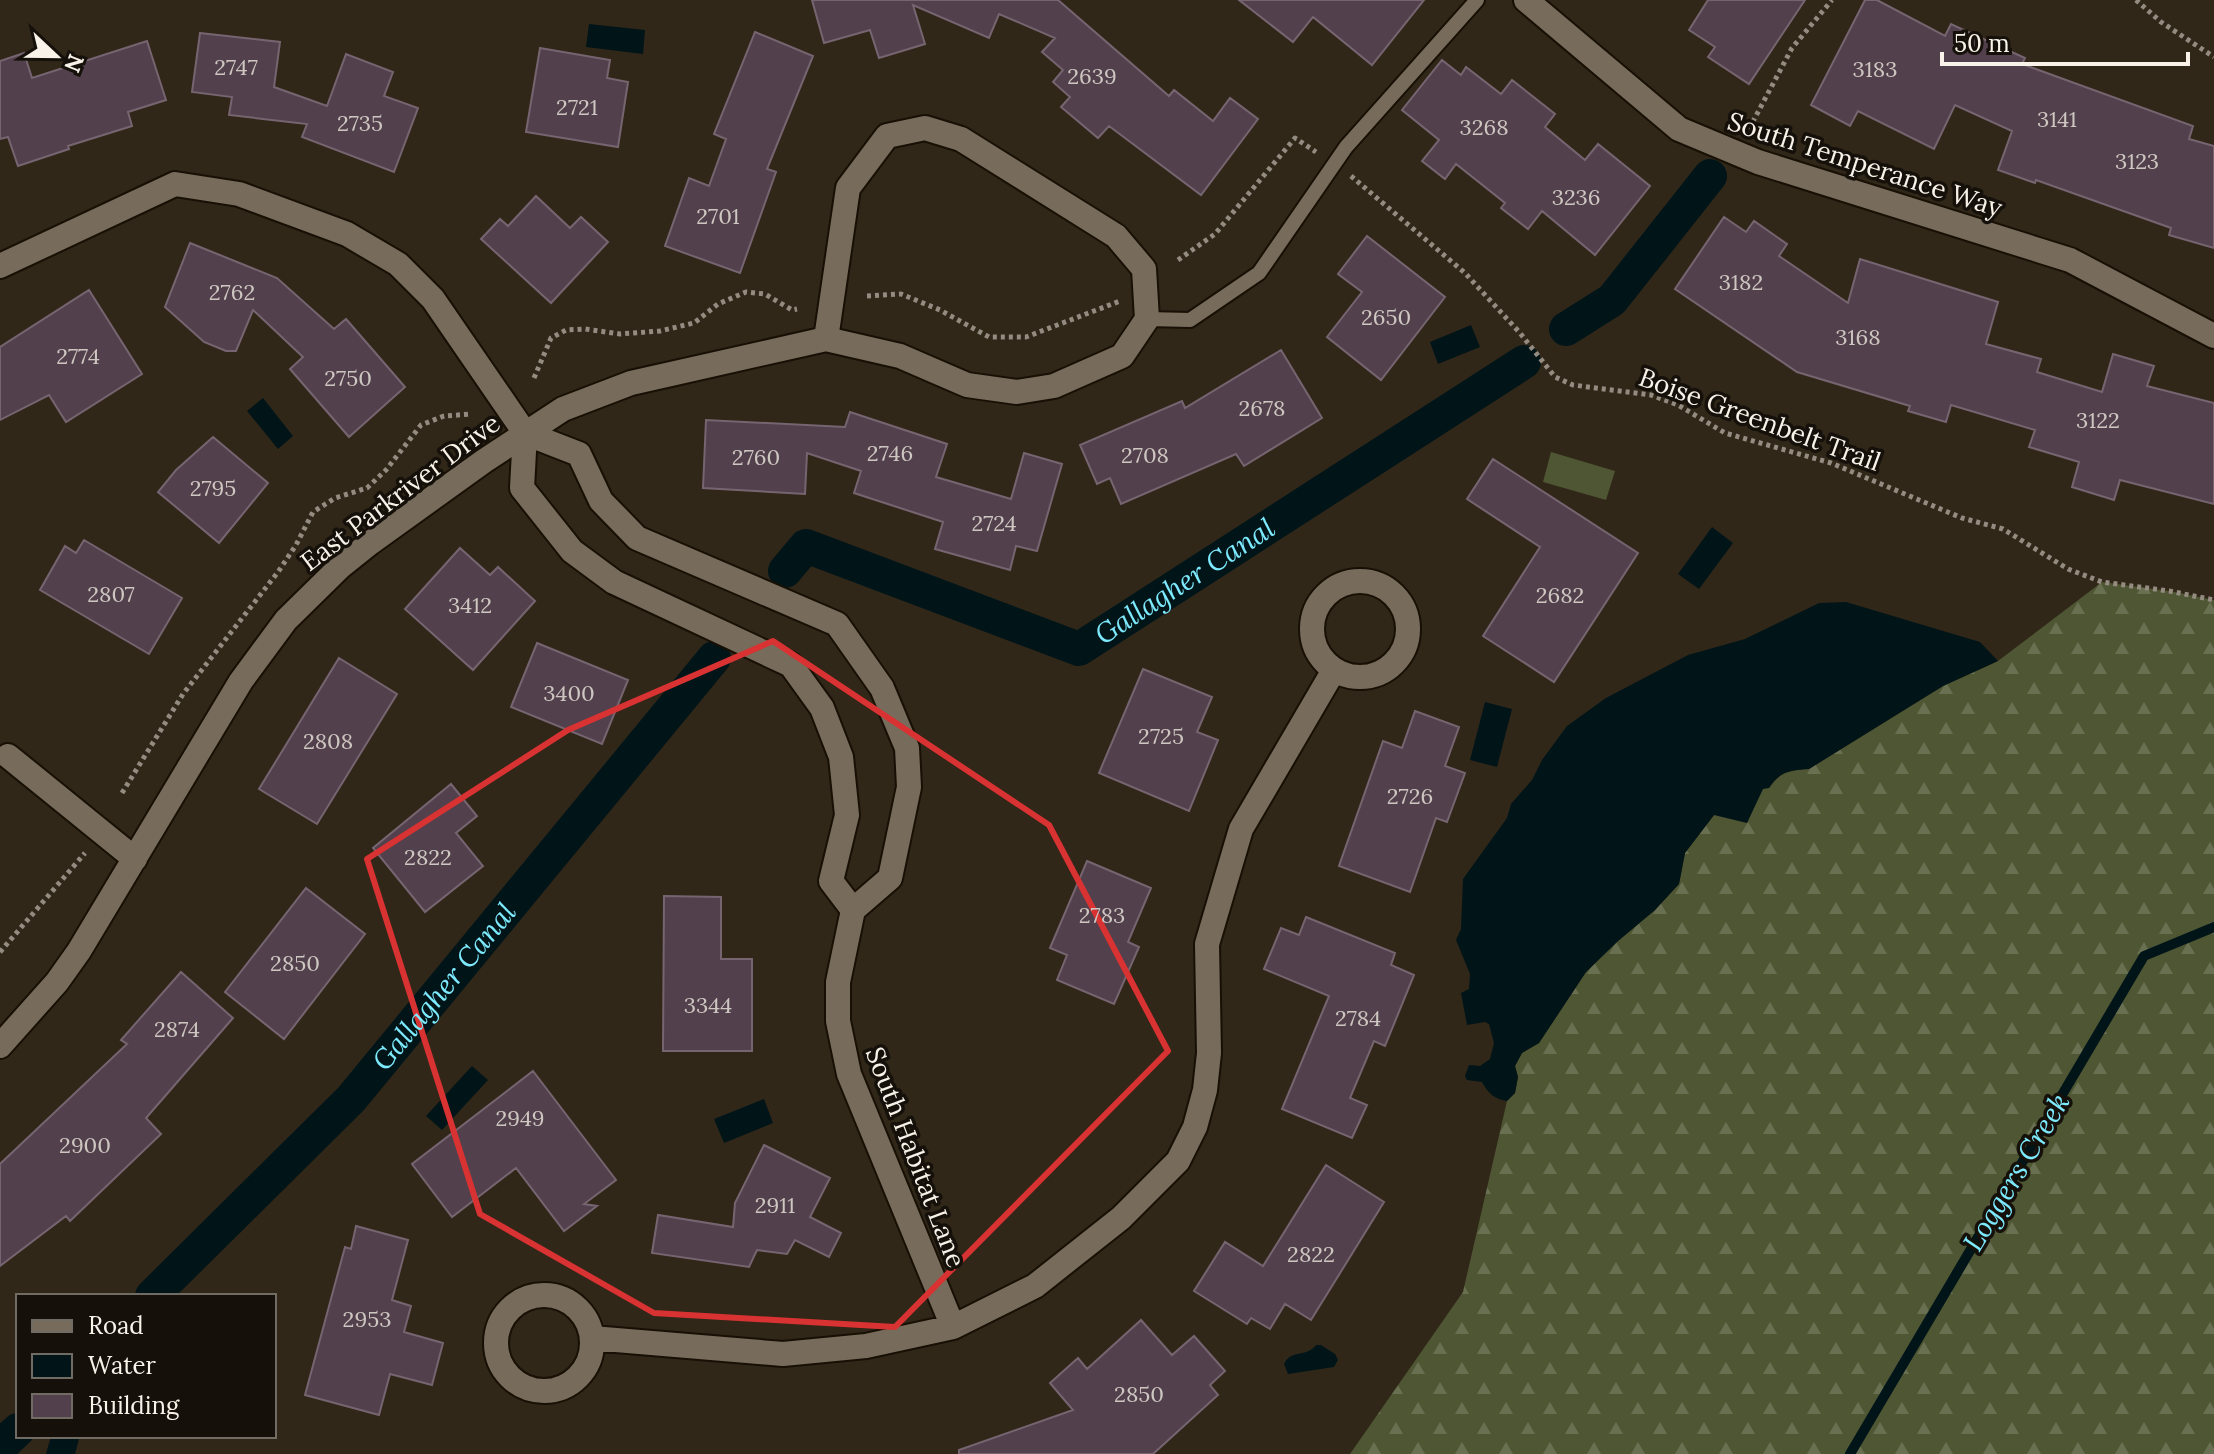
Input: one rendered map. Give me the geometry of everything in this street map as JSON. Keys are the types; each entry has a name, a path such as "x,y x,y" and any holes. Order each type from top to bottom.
{"street":[{"name":"South Temperance Way","path":"1526,0 1679,129 1758,162 2070,260 2214,336"},
{"path":"826,339 848,188 887,136 925,128 961,139 1116,236 1144,269 1147,319"},
{"path":"0,266 175,184 239,194 347,234 398,264 433,299 525,433 579,454 601,501 637,538 837,624 882,688 907,748 909,787 890,878 853,910 831,881 847,815 841,757 822,708 791,665 614,582 572,551 522,488 525,433"},
{"name":"East Parkriver Drive","path":"0,1046 57,982 79,951 241,681 286,620 312,592 360,551 525,433 563,409 631,383 826,339 900,356 967,385 1017,392 1054,386 1122,356 1147,319"},
{"path":"1353,581 1369,581 1385,587 1397,597 1409,625 1408,640 1402,655 1392,666 1378,674 1348,676 1334,670 1314,644 1312,627 1315,610 1324,596 1337,586 1353,581"},
{"path":"592,1338 783,1354 866,1346 953,1327 1035,1286 1121,1218 1178,1161 1195,1127 1205,1090 1209,1053 1207,944 1241,829 1334,670"},
{"path":"8,756 135,859"},
{"name":"South Habitat Lane","path":"853,910 838,982 838,1021 849,1074 953,1327"},
{"path":"550,1295 579,1309 588,1323 592,1338 591,1354 585,1369 575,1381 561,1389 546,1392 530,1390 511,1378 497,1357 495,1342 507,1312 519,1302 534,1296 550,1295"}],"lane":[{"path":"1147,319 1190,320 1259,273 1333,164 1477,0"}],"path":[{"path":"1749,129 1792,48 1832,0"},
{"path":"2136,0 2161,22 2214,57"},
{"name":"Boise Greenbelt Trail","path":"1178,260 1215,234 1295,138 1362,184 1465,273 1555,377 1573,385 1651,395 1678,405 1725,433 1831,463 1962,518 2003,529 2068,569 2102,582 2214,600"},
{"path":"534,378 551,338 566,330 585,329 620,334 660,331 694,323 718,304 746,292 765,294 792,310 797,309"},
{"path":"867,296 901,294 940,310 989,337 1026,337 1128,295"},
{"path":"0,952 87,849"}],"highlighted area":[{"path":"773,641 1049,825 1168,1051 895,1327 654,1313 480,1214 367,859 568,730"}],"green space":[{"path":"1551,452 1615,471 1606,500 1543,482"},
{"path":"2102,582 2214,600 2214,1454 1350,1454 1463,1292 1507,1101 1515,1093 1518,1077 1515,1066 1522,1053 1539,1043 1586,972 1679,884 1685,853 1714,815 1763,788 1769,788 1786,772 1809,769 1943,686 1998,661"}],"water":[{"path":"589,24 645,30 643,54 586,47"},
{"path":"1471,325 1480,347 1438,364 1430,342"},
{"path":"263,398 293,436 278,449 247,411"},
{"path":"1712,527 1733,543 1699,589 1678,574"},
{"path":"1846,602 1980,642 1998,661 1943,686 1809,769 1782,775 1769,788 1763,789 1747,823 1714,815 1685,853 1679,884 1586,972 1539,1043 1522,1053 1515,1066 1518,1077 1515,1093 1507,1101 1502,1100 1492,1095 1482,1082 1467,1080 1465,1076 1469,1065 1480,1066 1490,1059 1494,1043 1489,1024 1467,1025 1461,993 1469,989 1470,974 1456,940 1461,929 1463,879 1507,818 1511,804 1532,780 1542,760 1567,726 1606,698 1688,655 1745,639 1819,603"},
{"path":"1485,702 1512,709 1497,767 1470,760"},
{"path":"472,1066 488,1080 442,1130 426,1116"},
{"path":"764,1099 773,1123 724,1143 714,1119"},
{"path":"1316,1345 1335,1354 1338,1360 1334,1367 1288,1374 1284,1364 1287,1359"},
{"path":"50,1438 79,1439 75,1454 46,1454"}],"building":[{"path":"812,0 1058,0 1169,96 1174,90 1213,121 1230,98 1258,119 1201,195 1109,126 1098,138 1061,107 1070,97 1053,82 1063,70 1042,52 1055,38 999,14 989,38 913,5 925,44 879,58 870,30 824,43"},
{"path":"1239,0 1424,0 1372,65 1313,17 1293,42"},
{"path":"1708,0 1805,0 1749,84 1708,57 1715,47 1689,30"},
{"path":"1865,0 1877,0 1945,36 1951,24 2025,58 2022,64 2193,126 2189,139 2214,146 2214,248 2169,235 2171,228 2036,180 2035,183 1998,170 2012,131 1955,105 1934,149 1858,111 1850,126 1811,105"},
{"path":"755,32 813,56 767,169 776,172 740,273 665,246 689,178 709,186 726,139 714,134"},
{"path":"200,33 280,42 274,87 327,106 346,54 393,72 384,96 418,108 394,172 302,137 307,124 229,115 232,97 192,92"},
{"path":"147,41 166,100 128,112 132,126 18,166 8,137 0,139 0,61 24,53 32,78"},
{"path":"540,48 610,60 607,78 628,82 618,147 526,132"},
{"path":"1442,60 1461,75 1466,67 1501,94 1512,80 1555,114 1545,127 1585,160 1598,144 1650,186 1595,255 1542,211 1528,229 1501,208 1505,203 1456,164 1445,179 1422,161 1439,140 1402,110"},
{"path":"536,196 570,228 581,217 608,242 551,303 481,239 500,219 508,226"},
{"path":"1724,217 1746,232 1754,221 1787,244 1779,256 1848,303 1860,259 1998,302 1986,344 2041,359 2037,372 2102,392 2113,354 2154,366 2147,386 2214,403 2214,504 2120,480 2114,500 2072,487 2079,462 2029,447 2035,430 1951,405 1946,422 1908,411 1910,406 1797,372 1675,289"},
{"path":"1367,236 1445,297 1381,380 1327,337 1362,292 1338,274"},
{"path":"190,243 277,278 334,329 346,319 405,387 349,437 290,369 303,357 253,310 236,351 226,351 204,342 165,307"},
{"path":"89,290 142,374 66,422 49,395 0,420 0,347"},
{"path":"1281,350 1322,418 1244,466 1236,454 1121,504 1110,478 1097,484 1080,445 1182,401 1185,408"},
{"path":"850,412 947,444 936,477 1011,499 1024,453 1062,464 1037,551 1016,546 1010,570 935,549 943,522 854,493 861,471 807,453 805,494 703,488 706,420 845,427"},
{"path":"213,437 268,483 219,543 158,492 176,470"},
{"path":"1493,459 1638,553 1554,682 1483,636 1540,547 1467,499"},
{"path":"84,540 182,598 149,654 40,590 65,546 76,553"},
{"path":"460,548 490,575 498,567 535,601 473,670 405,609"},
{"path":"537,643 628,680 602,744 511,707"},
{"path":"339,658 397,694 317,824 259,789"},
{"path":"1143,669 1212,697 1197,732 1218,740 1189,811 1099,773"},
{"path":"1415,711 1459,727 1445,766 1465,773 1447,822 1436,818 1410,892 1339,866 1383,741 1402,748"},
{"path":"451,784 477,816 456,833 483,866 425,912 373,848"},
{"path":"1087,861 1151,888 1128,942 1139,947 1114,1004 1057,980 1067,955 1050,948"},
{"path":"306,888 365,934 284,1039 225,992"},
{"path":"664,896 721,897 721,959 752,959 752,1051 663,1051"},
{"path":"1306,917 1395,953 1391,965 1414,975 1385,1046 1374,1041 1350,1098 1367,1105 1352,1138 1282,1109 1329,996 1264,969 1281,928 1299,935"},
{"path":"181,972 233,1018 146,1118 161,1134 70,1221 66,1216 0,1266 0,1164 127,1044 121,1040"},
{"path":"533,1071 616,1180 584,1204 597,1206 564,1231 516,1168 452,1217 412,1164"},
{"path":"764,1145 830,1178 810,1217 841,1233 829,1257 795,1240 787,1254 757,1250 749,1267 652,1253 658,1215 733,1227 735,1203"},
{"path":"1326,1165 1384,1202 1311,1320 1285,1304 1270,1329 1251,1318 1247,1324 1194,1291 1225,1242 1263,1266"},
{"path":"356,1226 408,1240 392,1300 411,1306 404,1332 443,1343 432,1385 390,1374 379,1415 305,1395 345,1247 351,1249"},
{"path":"1141,1320 1172,1355 1194,1336 1225,1371 1210,1385 1218,1395 1153,1454 959,1454 959,1450 1073,1410 1050,1383 1078,1358 1087,1369"}],"waterway":[{"name":"Gallagher Canal","path":"1566,329 1612,300 1710,176"},
{"name":"Gallagher Canal","path":"785,571 806,546 1079,649 1524,362"},
{"name":"Gallagher Canal","path":"154,1294 351,1099 714,658"},
{"name":"Loggers Creek","path":"1850,1454 2144,956 2214,927"},
{"name":"Gallagher Canal","path":"0,1447 16,1432"}]}
